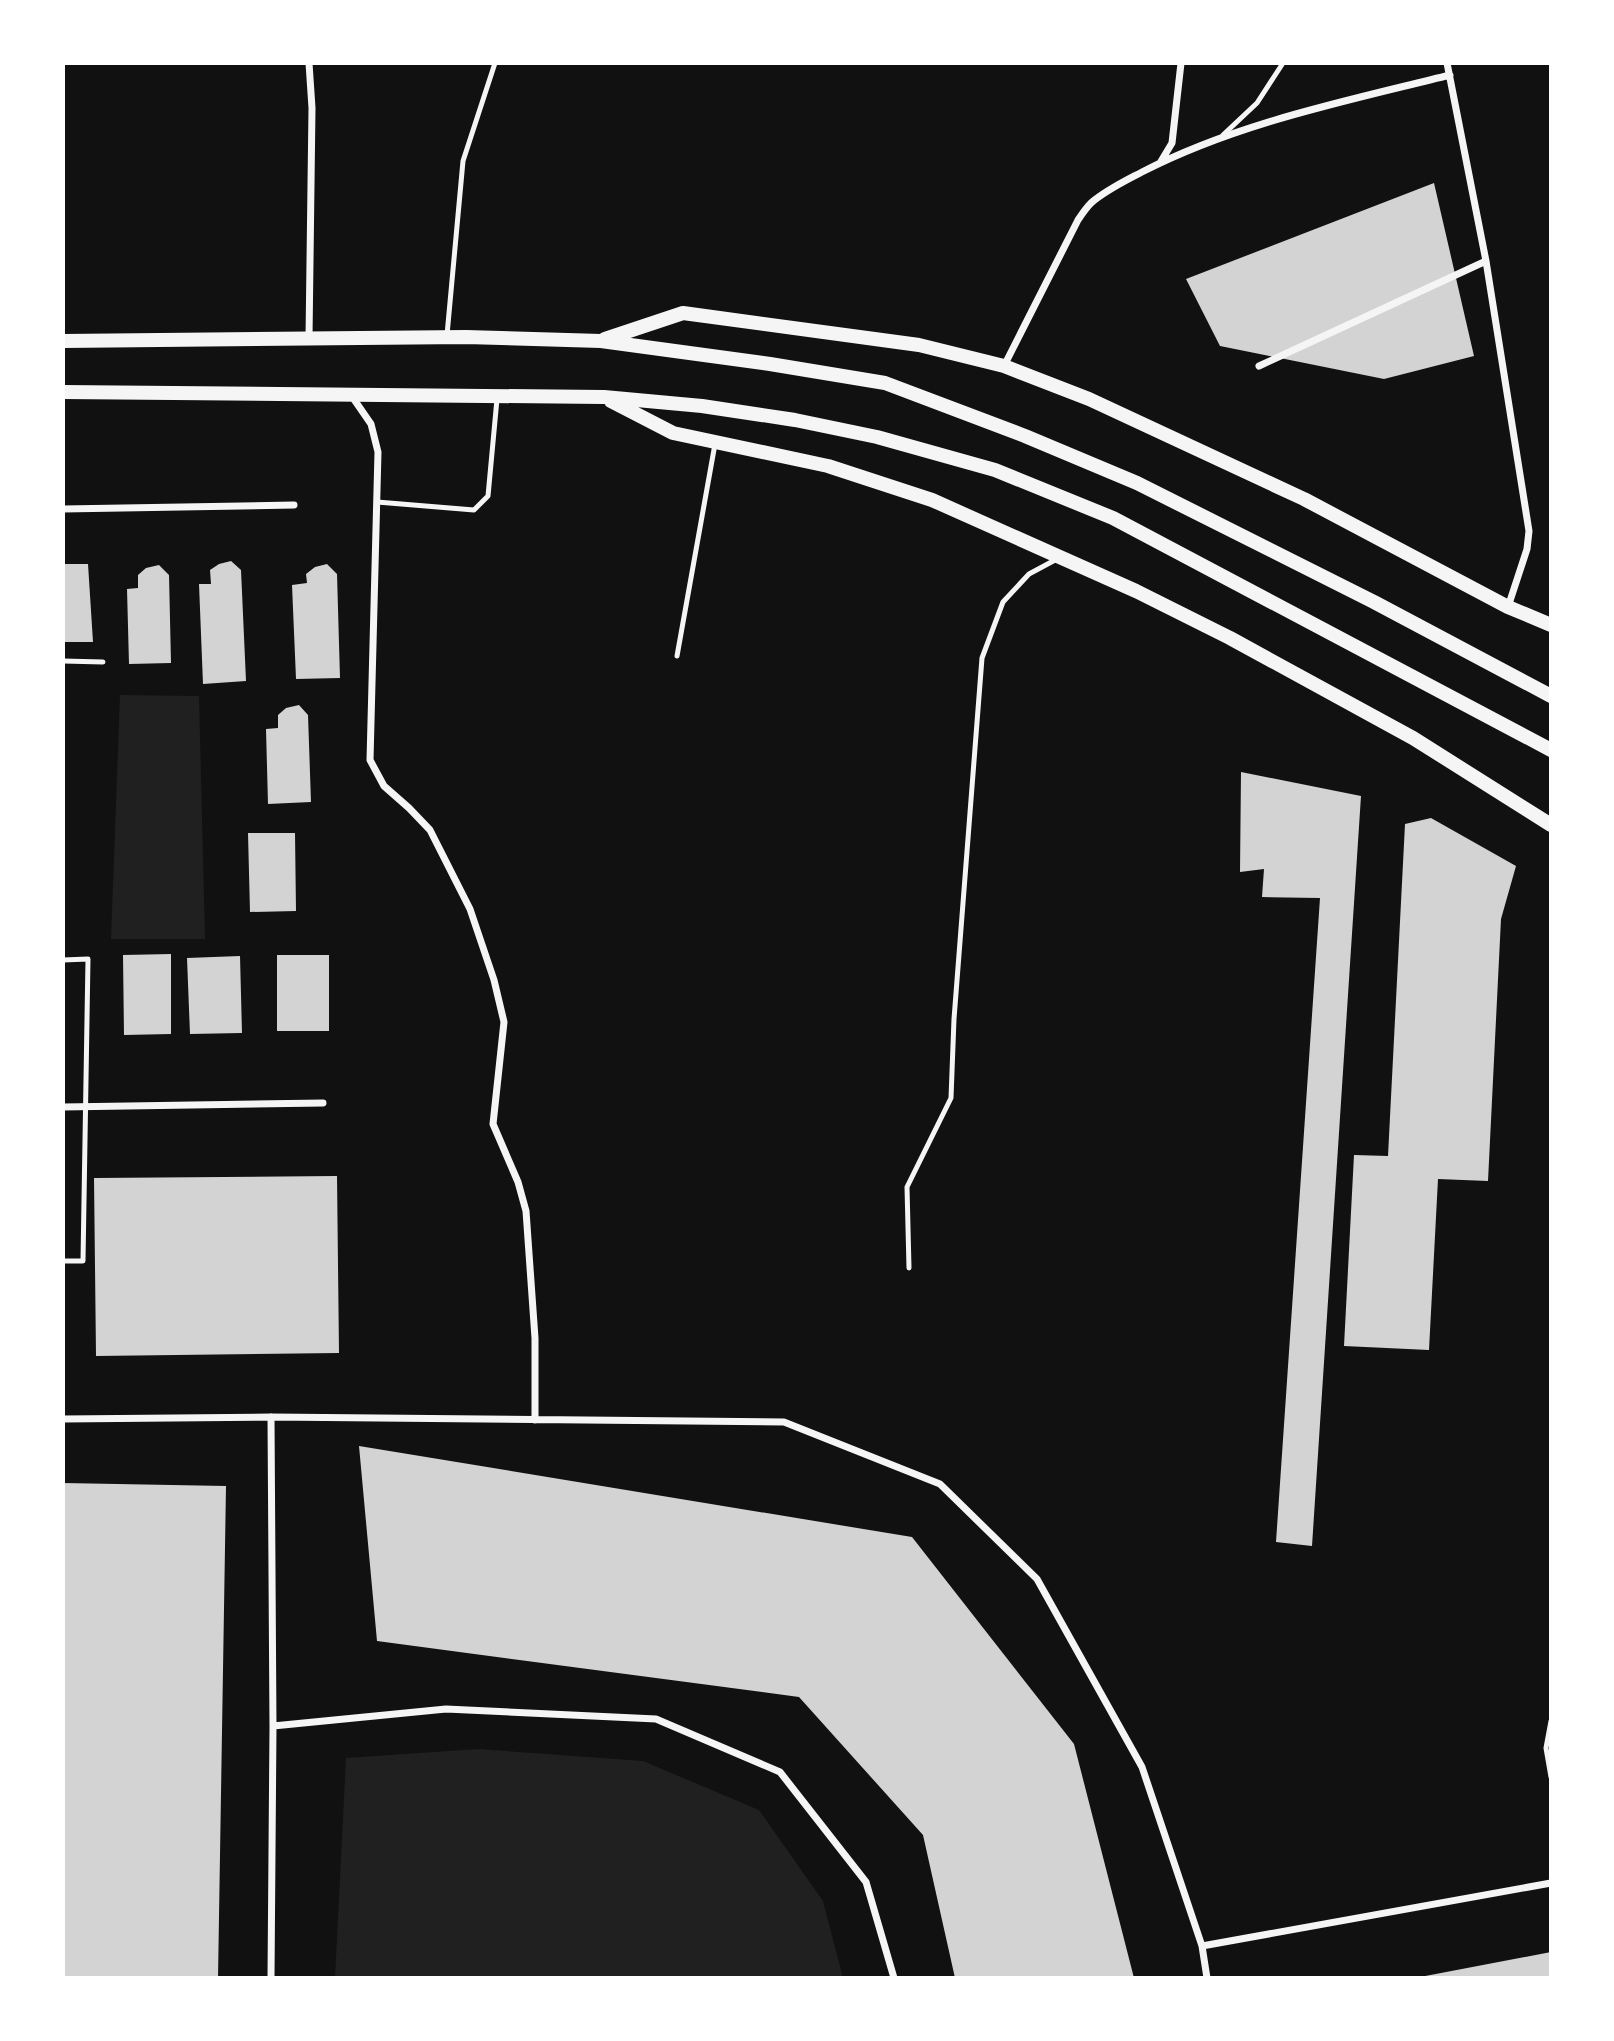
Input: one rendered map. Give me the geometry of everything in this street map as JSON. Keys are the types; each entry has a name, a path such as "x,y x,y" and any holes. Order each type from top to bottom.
{"main road":[{"path":"601,341 683,313 919,345 1004,366 1089,399 1304,499 1508,607 1551,625"},
{"path":"63,341 309,338 601,341 885,383 1025,436 1138,483 1374,602 1551,696"},
{"path":"63,393 604,397 702,406 795,420 877,437 995,470 1112,518 1551,750"},
{"path":"604,397 673,433 828,466 919,496 1136,591 1230,638 1413,738 1551,825"}],"street":[{"path":"309,63 312,108 309,338"},
{"path":"1160,163 1172,143 1181,63"},
{"path":"1447,63 1486,261 1529,531 1527,550 1508,607"},
{"path":"1004,366 1078,220 1090,204 1107,191 1160,163 1218,140 1297,115 1450,75"},
{"path":"1259,366 1486,261"},
{"path":"351,395 370,424 378,452 370,760 384,786 430,830 470,909 494,980 503,1022 493,1124 518,1182 526,1211 535,1338 535,1420"},
{"path":"63,509 294,505"},
{"path":"63,1107 323,1103"},
{"path":"271,1417 271,1978"},
{"path":"63,1419 271,1417 784,1422 940,1485 1037,1579 1142,1767 1202,1946 1207,1978"},
{"path":"273,1726 446,1709 656,1719 780,1772 866,1882 894,1978"},
{"path":"1202,1946 1551,1883"}],"lane":[{"path":"446,338 463,161 495,63"},
{"path":"1218,140 1256,103 1283,63"},
{"path":"377,502 474,510 488,496 498,396"},
{"path":"677,656 715,441"},
{"path":"909,1268 907,1187 951,1098 954,1019 982,657 1003,602 1029,574 1060,557"},
{"path":"63,662 103,662"},
{"path":"63,960 88,959 83,1261 63,1261"},
{"path":"1551,1721 1546,1748 1551,1777"}],"shaded area":[{"path":"120,695 199,696 205,939 111,939"},
{"path":"478,1749 643,1761 759,1810 823,1901 843,1978 335,1978 346,1758"}],"building":[{"path":"1434,183 1474,356 1384,379 1220,346 1186,279"},
{"path":"231,561 241,570 246,681 203,684 199,584 211,584 210,570"},
{"path":"63,564 88,564 93,642 63,642"},
{"path":"327,564 337,574 340,678 296,679 292,585 307,583 306,574 315,567"},
{"path":"159,565 169,575 171,663 129,664 127,589 138,588 138,575 146,568"},
{"path":"299,705 308,715 311,802 268,804 266,729 278,728 278,715 286,708"},
{"path":"1241,772 1361,796 1312,1546 1276,1542 1320,898 1262,897 1264,869 1240,872"},
{"path":"1431,818 1516,866 1501,919 1488,1181 1438,1179 1429,1350 1344,1346 1354,1155 1388,1156 1405,824"},
{"path":"248,833 295,833 296,911 250,912"},
{"path":"171,954 171,1034 124,1035 123,955"},
{"path":"277,955 329,955 329,1031 277,1031"},
{"path":"240,956 242,1033 190,1034 187,958"},
{"path":"337,1176 339,1353 96,1356 94,1178"},
{"path":"359,1446 912,1537 1074,1744 1134,1978 955,1978 923,1835 799,1697 377,1641"},
{"path":"63,1483 226,1486 218,1978 63,1978"},
{"path":"1551,1952 1551,1978 1420,1978 1420,1977"}]}
